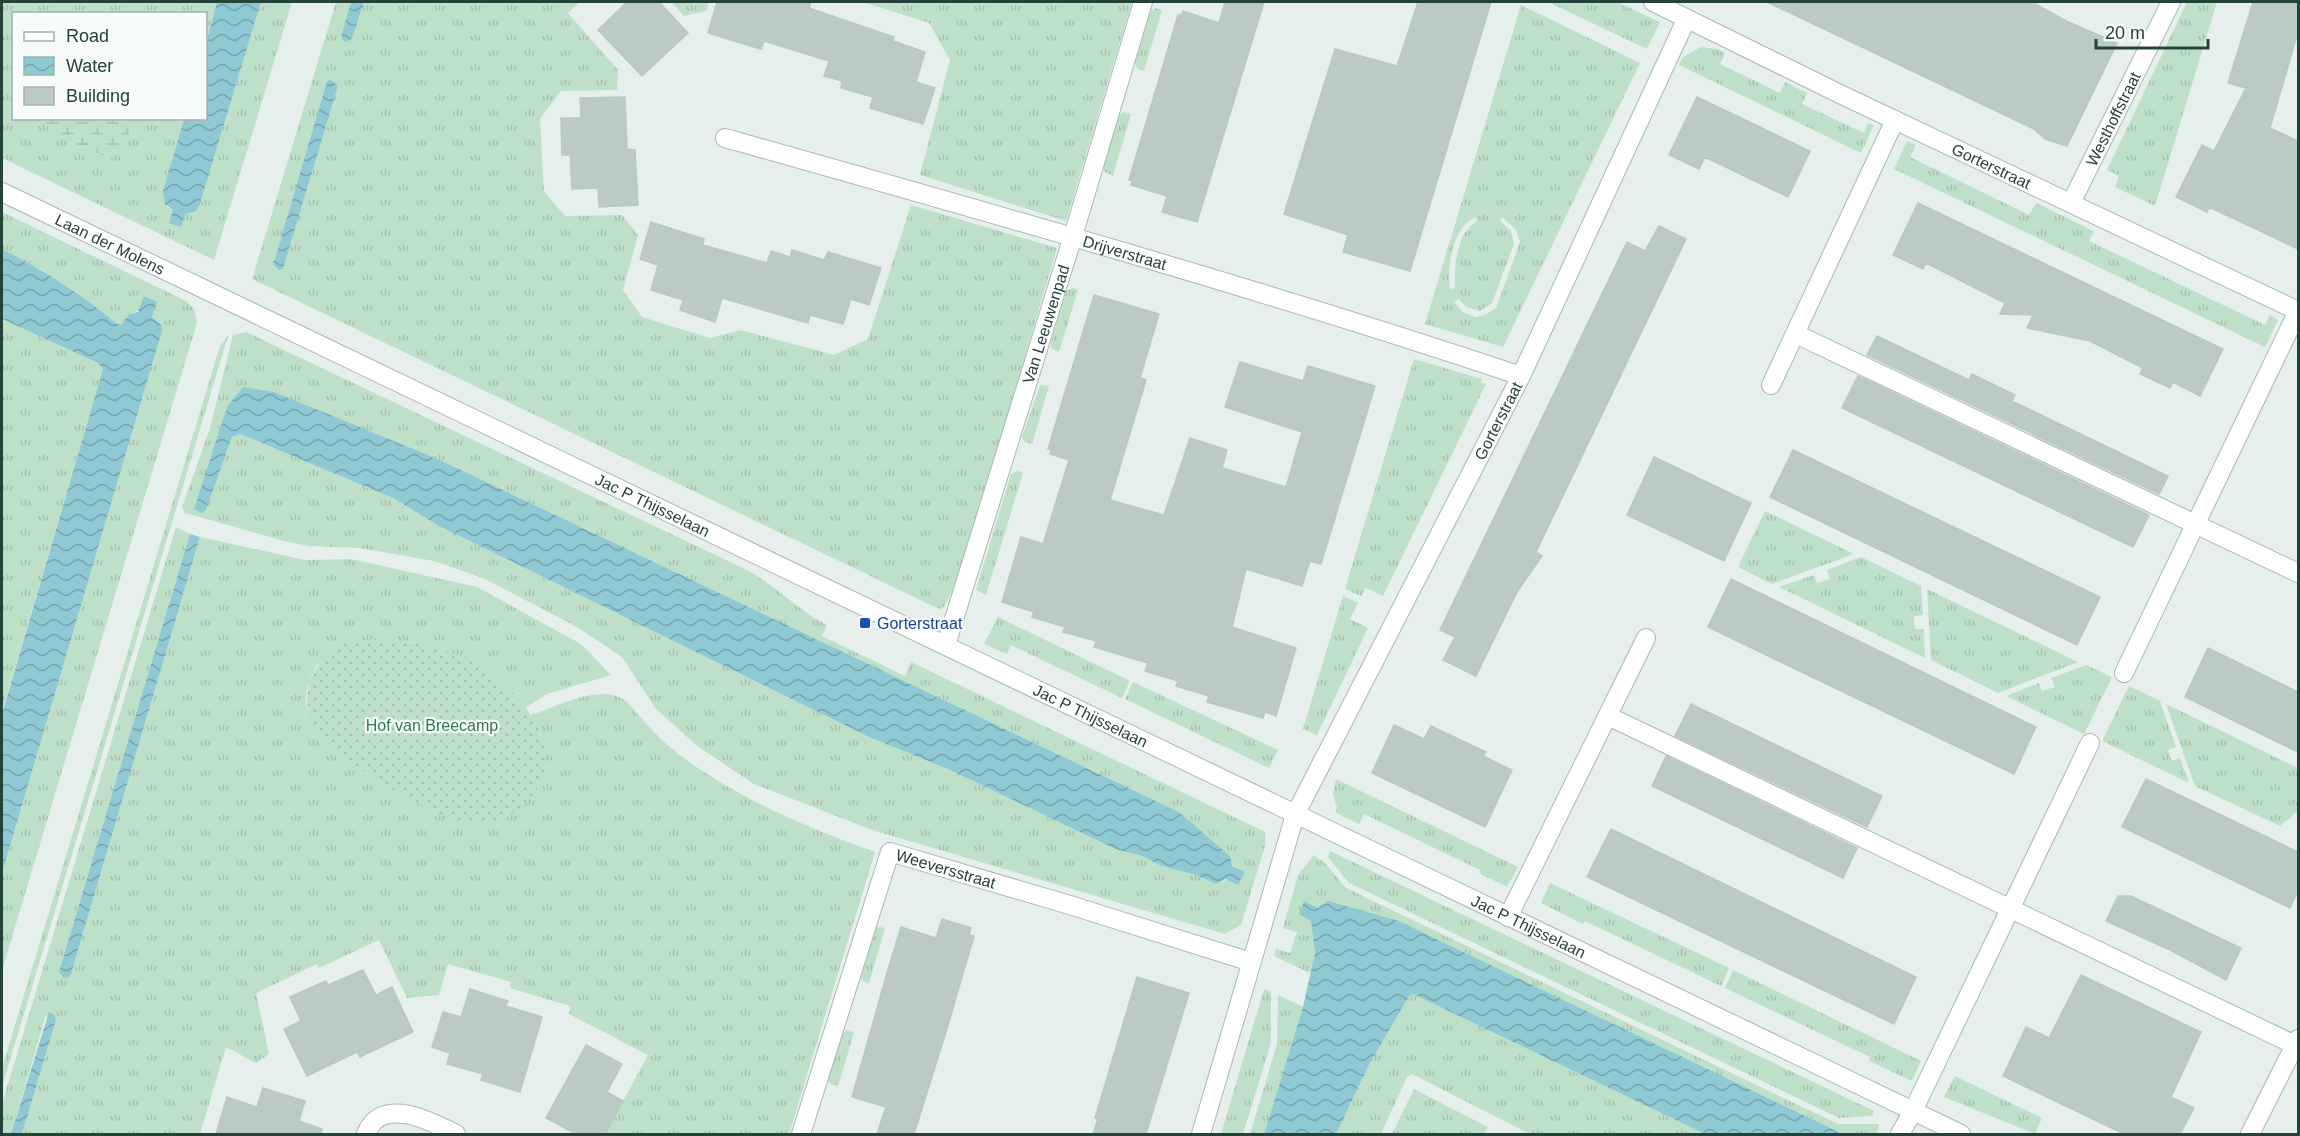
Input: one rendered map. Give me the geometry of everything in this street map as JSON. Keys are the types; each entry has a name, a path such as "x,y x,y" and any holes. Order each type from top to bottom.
{"street":[{"name":"Van Leeuwenpad","path":"946,645 1073,237 1143,2"},
{"name":"Gorterstraat","path":"1653,2 1686,20 2298,311"},
{"name":"Westhoffstraat","path":"2071,203 2171,2"},
{"name":"Gorterstraat","path":"1295,815 1521,376 1686,20"},
{"path":"1771,385 1895,120"},
{"name":"Drijverstraat","path":"725,138 1073,237 1400,336 1521,376"},
{"name":"Laan der Molens","path":"2,192 218,296"},
{"name":"Jac P Thijsselaan","path":"218,296 1961,1134"},
{"path":"2124,673 2298,311"},
{"path":"1796,334 2298,573"},
{"path":"1508,917 1646,638"},
{"path":"1608,716 2297,1042 2250,1134"},
{"path":"1900,1134 2090,743"},
{"path":"1201,1134 1295,815"},
{"name":"Weeversstraat","path":"801,1134 890,852 1251,962"},
{"path":"366,1134 376,1120 399,1113 431,1122 456,1134"}],"green space":[{"path":"2,2 217,2 207,39 207,12 12,12 12,120 184,120 163,191 167,207 173,210 181,227 186,214 200,204 261,2 292,2 214,260 2,158"},
{"path":"336,2 351,2 341,37 352,39 364,2 580,2 568,13 618,70 617,90 561,91 540,119 544,191 565,216 622,215 638,235 623,290 642,317 710,338 741,330 834,355 868,339 911,205 1057,248 958,581 944,607 939,609 252,279","holes":["330,80 338,86 283,269 277,269 273,265 327,81"]},
{"path":"671,2 709,2 706,11 684,16"},
{"path":"863,2 1132,2 1066,221 920,175 950,60 929,23"},
{"path":"1548,2 1617,2 1660,22 1647,49"},
{"path":"2187,2 2217,2 2155,206 2115,187 2119,176 2107,170"},
{"path":"1521,5 1640,63 1503,347 1425,324","holes":["1475,217 1477,221 1470,226 1461,242 1456,261 1455,288 1450,289 1449,270 1456,239 1467,223","1502,217 1516,230 1520,242 1496,308 1485,315 1475,317 1463,312 1454,302 1459,299 1466,307 1480,311 1492,303 1514,244 1511,231 1500,221"]},
{"path":"1155,8 1162,10 1144,71 1138,69 1135,64 1150,12"},
{"path":"1701,47 1717,49 1725,53 1720,64 1780,93 1785,82 1807,93 1802,104 1864,133 1868,123 1874,125 1861,153 1679,65 1683,57"},
{"path":"1123,112 1131,114 1113,176 1105,172 1103,167 1118,116"},
{"path":"40,120 133,120 124,151 111,158 64,138"},
{"path":"1907,141 1916,145 1910,157 2029,215 2036,203 2094,231 2089,241 2265,325 2270,315 2278,320 2265,347 1894,169"},
{"path":"2,212 186,301 194,309 197,323 2,970 2,873 162,331 158,322 152,317 157,303 129,314 121,325 61,282 2,249"},
{"path":"1073,288 1078,290 1059,352 1051,348 1051,342 1066,291"},
{"path":"2,319 98,363 103,369 4,705 2,705"},
{"path":"246,332 747,570 827,625 822,636 905,676 911,662 1265,832 1265,846 1241,925 1225,934 872,830 752,783 696,745 656,709 622,657 577,627 483,578 434,561 360,548 309,546 284,541 185,513 182,507 210,428 233,335","holes":["243,387 440,460 1179,812 1228,855 1232,866 1245,872 1216,884 1196,875 1161,866 1142,856 1115,849 950,770 869,737 437,525 395,499 240,434 232,437 206,510"]},
{"path":"228,336 2,1087 2,1068 220,346"},
{"path":"1414,359 1482,379 1481,383 1486,384 1383,596 1366,588 1361,596 1345,589"},
{"path":"1040,385 1049,386 1032,444 1025,442 1022,437"},
{"path":"1018,471 1023,473 986,595 976,590 1011,474"},
{"path":"1765,511 1854,554 1772,584 1738,567"},
{"path":"176,527 190,534 61,977 70,976 200,537 305,560 351,559 477,587 581,644 611,675 547,694 525,708 489,673 460,656 412,642 378,639 317,664 306,695 309,715 322,734 364,771 415,801 457,820 542,736 531,715 579,698 604,694 626,701 671,748 718,781 795,820 875,852 789,1134 605,1134 648,1055 569,1014 570,1006 510,988 511,982 448,964 439,995 407,998 379,940 319,968 317,964 256,993 269,1054 256,1063 226,1047 200,1134 22,1134 56,1020 46,1015 11,1134 2,1134 2,1104"},
{"path":"1861,557 1921,586 1923,615 1914,616 1915,629 1924,629 1925,658 1779,587 1814,575 1817,583 1830,579 1827,570"},
{"path":"1927,589 2078,662 1998,693 1931,660"},
{"path":"1343,596 1358,603 1350,619 1368,628 1317,735 1303,729"},
{"path":"998,617 1130,681 1122,698 1011,645 1007,654 984,644"},
{"name":"Hof van Breecamp","path":"378,639 438,648 458,655 496,678 514,694 529,712 540,732 545,753 544,774 533,795 524,805 513,813 494,821 464,822 442,815 402,795 359,768 340,754 315,730 307,706 307,693 315,670 331,652 346,643"},
{"path":"2086,665 2112,677 2084,734 2006,696 2039,683 2042,691 2055,687 2051,678"},
{"path":"1133,682 1278,750 1269,768 1125,699"},
{"path":"2129,686 2160,701 2176,747 2168,750 2172,761 2180,758 2189,783 2102,741"},
{"path":"2166,704 2298,768 2298,811 2280,826 2195,786"},
{"path":"1336,779 1518,867 1507,887 1479,873 1480,870 1364,814 1359,824 1335,812 1337,808 1333,794"},
{"path":"1330,851 1874,1111 1872,1116 1839,1118 1349,883 1328,857"},
{"path":"1314,855 1325,863 1346,888 1838,1124 1879,1124 1877,1134 1843,1134 1399,921 1311,921 1315,953 1310,973 1274,956 1276,949 1290,953 1297,932 1283,928 1298,875"},
{"path":"1550,883 1729,968 1721,986 1585,921 1583,924 1541,903"},
{"path":"885,928 869,983 862,981 860,974 874,929"},
{"path":"1733,970 1921,1061 1912,1081 1869,1061 1870,1057 1725,988"},
{"path":"1264,989 1271,992 1271,1043 1243,1134 1221,1134"},
{"path":"1411,993 1705,1134 1530,1134 1412,1074 1407,1077 1381,1134 1336,1134 1370,1063"},
{"path":"1278,995 1303,1007 1264,1134 1250,1134 1277,1044"},
{"path":"847,1030 854,1033 838,1086 831,1084 828,1080 842,1034"},
{"path":"1955,1076 2042,1118 2035,1134 1944,1097"},
{"path":"1414,1089 1488,1127 1484,1134 1392,1134"}],"water":[{"path":"217,2 261,2 200,204 196,211 186,214 181,227 169,223 173,210 165,204 163,191 184,120 207,120 207,39"},
{"path":"351,2 364,2 352,39 345,42 341,37"},
{"path":"330,79 338,86 283,269 279,270 273,265 327,81"},
{"path":"2,249 61,283 121,325 129,314 138,312 144,296 157,302 152,317 161,325 162,331 2,873 2,714 103,369 98,363 2,319"},
{"path":"243,387 274,392 440,460 1179,812 1230,856 1232,866 1245,872 1238,885 1226,879 1216,884 1196,875 1161,866 1142,856 1115,849 950,770 869,737 437,525 395,499 240,434 232,437 206,510 202,513 194,509 227,407"},
{"path":"190,534 200,537 70,977 63,978 59,972"},
{"path":"1304,901 1318,908 1328,901 1399,921 1843,1134 1705,1134 1411,993 1370,1063 1336,1134 1264,1134 1303,1007 1315,953 1311,921 1299,914"},
{"path":"49,1012 55,1015 56,1020 22,1134 11,1134"}],"building":[{"path":"627,2 659,2 688,33 642,76 598,30"},
{"path":"717,2 811,2 809,8 894,37 893,41 925,52 916,82 935,88 923,124 870,108 873,97 841,88 842,81 824,76 829,61 764,41 761,49 708,33"},
{"path":"1225,2 1264,2 1197,222 1162,212 1167,196 1131,185 1132,181 1129,180 1178,15 1182,15 1183,11 1219,23"},
{"path":"1418,2 1491,2 1410,271 1343,252 1348,235 1284,214 1335,49 1397,66"},
{"path":"1767,2 2032,2 2068,22 2117,43 2067,146 2045,139 2034,129"},
{"path":"2253,2 2298,2 2298,32 2270,128 2298,141 2298,249 2209,207 2207,212 2176,197 2202,145 2214,151 2246,88 2228,83"},
{"path":"625,97 627,149 635,150 638,205 599,207 598,188 572,189 570,155 562,155 561,118 581,118 580,98"},
{"path":"1697,97 1810,151 1788,197 1705,157 1699,169 1669,155"},
{"path":"1918,203 2223,349 2200,396 2173,382 2170,388 2140,374 2143,368 2090,341 2027,328 2033,315 2000,314 2005,303 1926,263 1923,269 1893,255"},
{"path":"651,222 704,239 703,245 767,263 771,251 790,257 792,250 824,260 828,252 881,268 869,305 851,299 843,324 810,315 808,323 722,298 715,322 680,310 683,300 651,290 658,265 640,259"},
{"path":"1659,226 1686,239 1536,552 1542,556 1517,592 1476,676 1443,660 1455,637 1440,630 1627,242 1645,251"},
{"path":"1094,295 1159,314 1140,378 1146,380 1110,500 1164,515 1190,438 1227,450 1222,468 1286,487 1302,432 1225,407 1240,362 1303,381 1308,366 1375,386 1321,564 1310,561 1302,586 1246,569 1232,627 1296,648 1276,716 1265,712 1263,718 1207,702 1209,696 1176,686 1178,681 1145,671 1148,663 1094,647 1096,641 1063,632 1065,627 1032,617 1034,612 1002,602 1021,537 1043,544 1069,460 1050,454 1051,450 1048,449"},
{"path":"1877,336 1969,380 1972,374 2015,395 2012,401 2168,476 2159,494 1867,355"},
{"path":"1858,376 2149,515 2133,547 1842,408"},
{"path":"1793,450 2100,597 2077,645 1770,497"},
{"path":"1654,457 1751,503 1724,561 1627,515"},
{"path":"1731,579 2036,727 2014,774 1708,627"},
{"path":"2208,648 2298,692 2298,752 2185,697"},
{"path":"1691,704 1882,796 1867,827 1675,736"},
{"path":"1394,725 1424,739 1431,726 1486,752 1483,756 1512,770 1485,827 1372,773"},
{"path":"1666,756 1857,848 1843,878 1652,786"},
{"path":"2146,779 2298,852 2298,890 2290,908 2122,827"},
{"path":"1611,829 1916,977 1894,1024 1587,877"},
{"path":"2118,896 2131,896 2241,948 2226,980 2172,951 2106,921"},
{"path":"942,919 971,928 969,935 974,936 946,1032 914,1134 877,1134 886,1107 852,1097 887,973 901,927 936,938"},
{"path":"363,970 376,995 392,987 413,1032 360,1057 357,1052 307,1076 284,1029 301,1021 290,997 326,981 328,985"},
{"path":"2081,975 2201,1032 2171,1097 2194,1108 2180,1134 2124,1134 2003,1076 2026,1027 2049,1038"},
{"path":"1137,977 1189,993 1146,1134 1093,1134 1098,1119 1095,1118"},
{"path":"470,989 508,1001 506,1006 542,1017 520,1092 481,1080 483,1074 447,1064 450,1053 432,1047 443,1012 461,1017"},
{"path":"586,1045 622,1064 607,1092 623,1101 605,1134 576,1134 546,1118"},
{"path":"263,1088 305,1101 299,1121 322,1129 321,1134 216,1134 227,1097 257,1107"}],"place":[{"name":"Gorterstraat","path":"865,623"}]}
